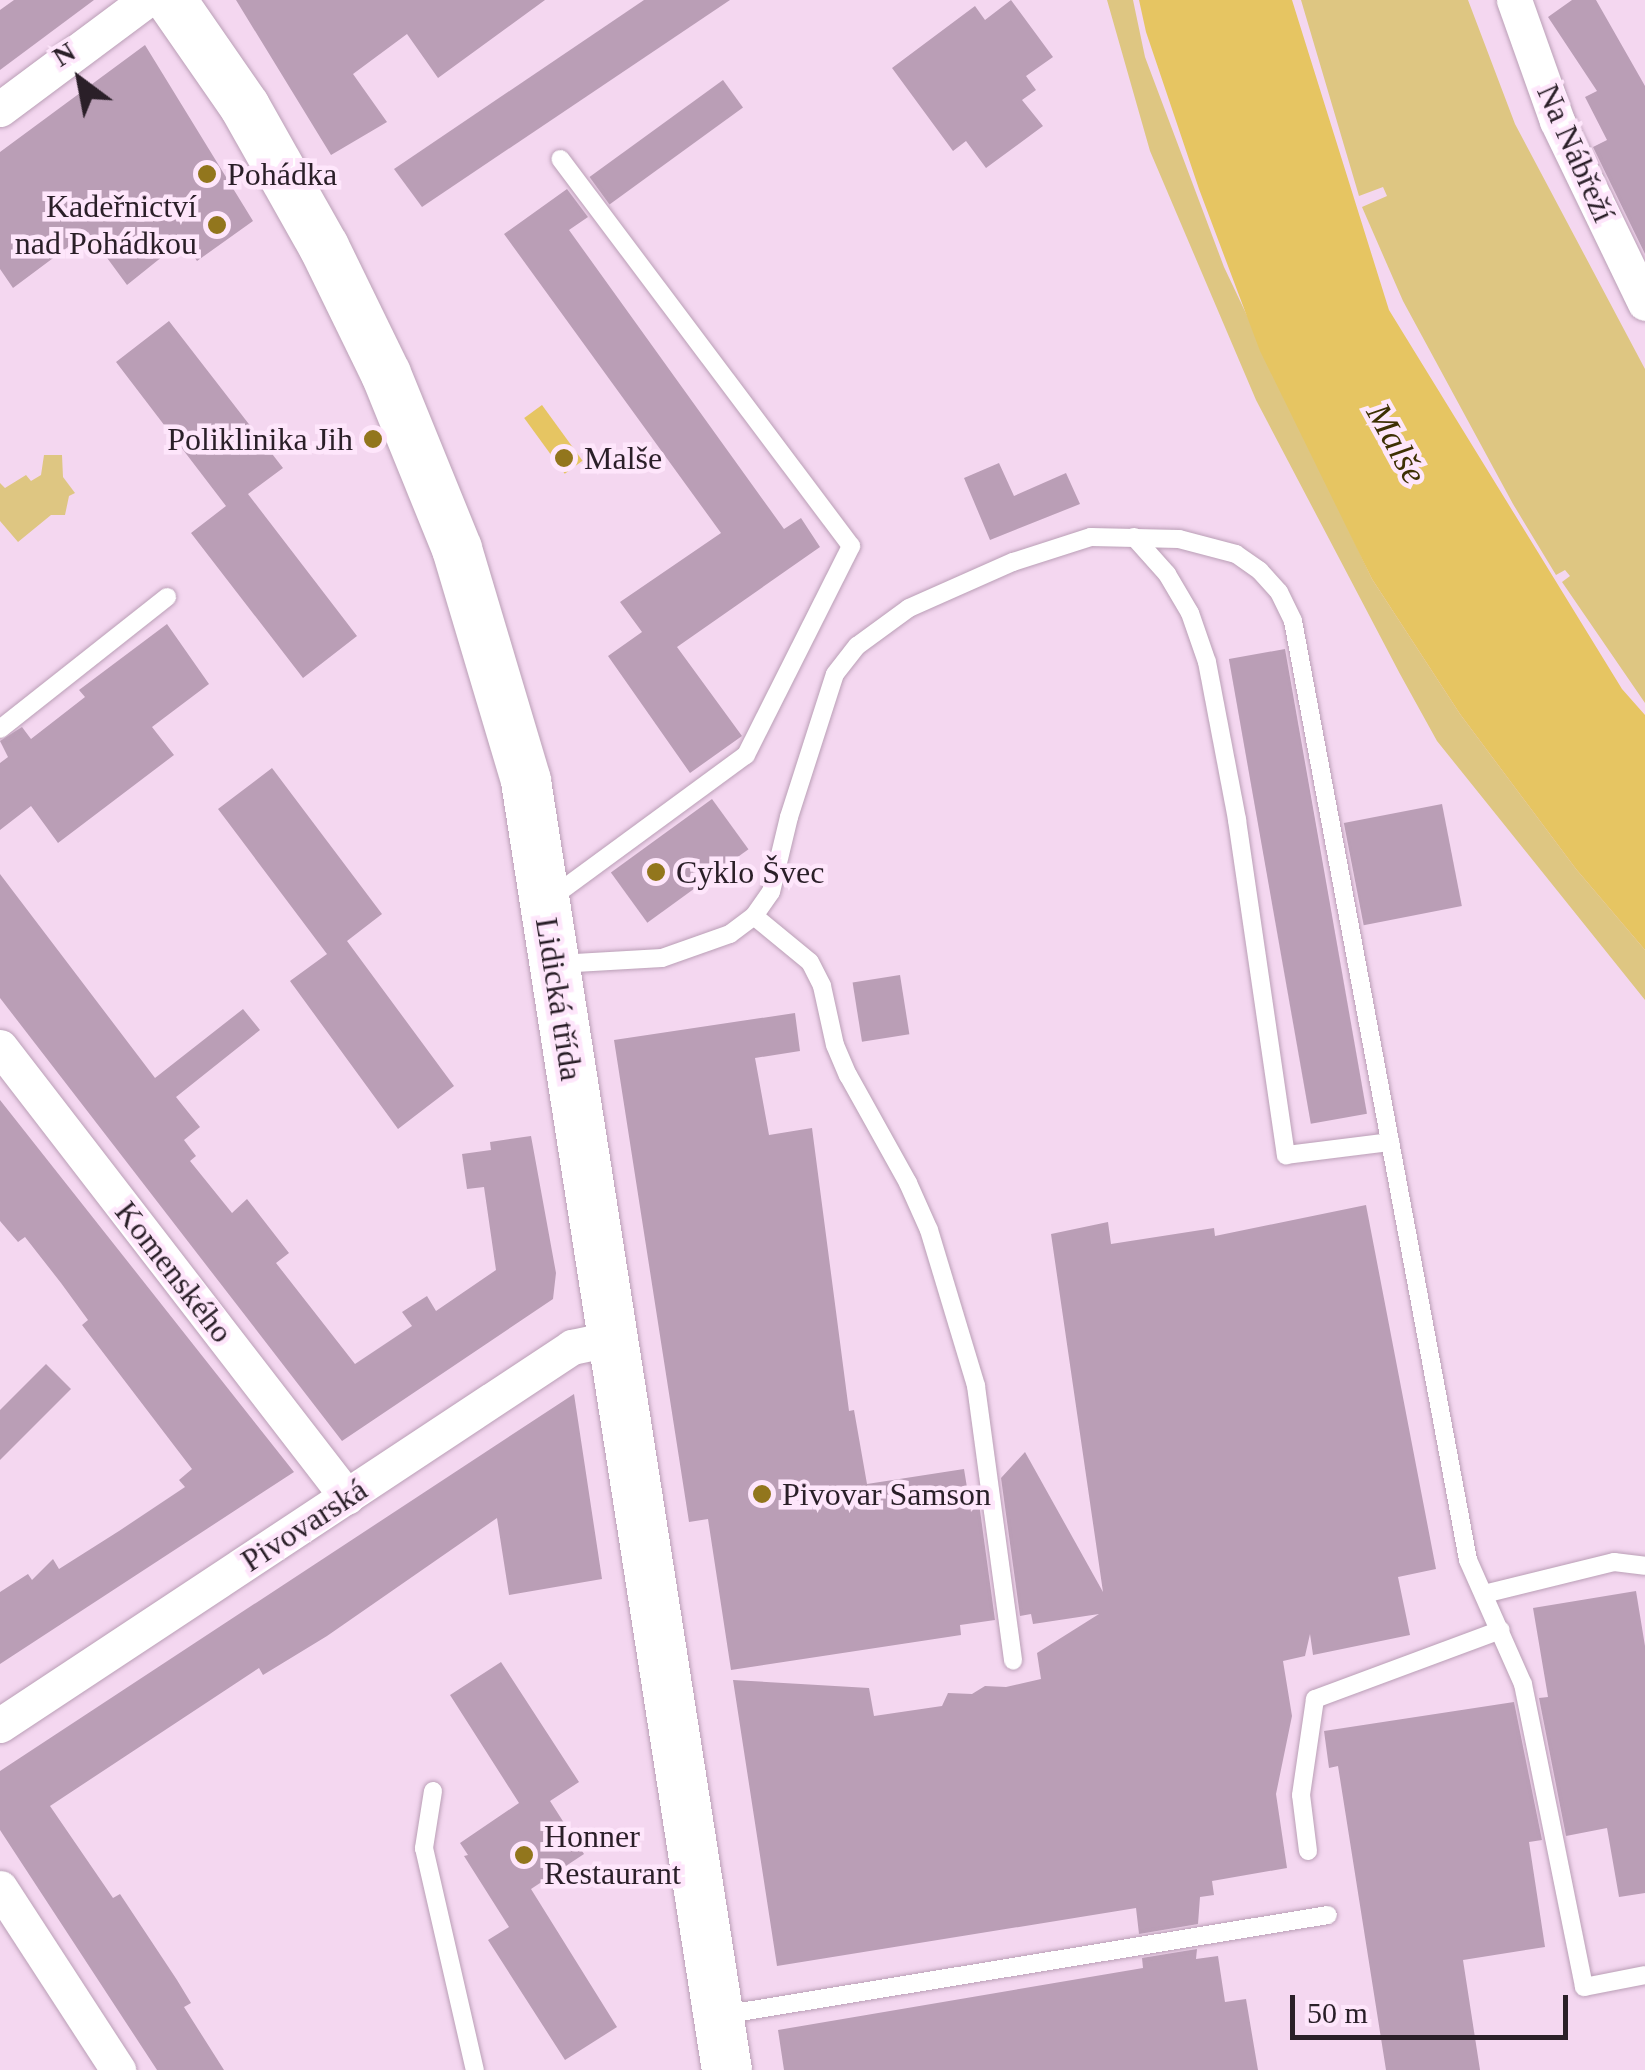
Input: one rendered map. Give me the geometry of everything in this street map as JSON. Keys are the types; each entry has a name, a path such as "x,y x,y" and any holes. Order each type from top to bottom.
{"street":[{"path":"0,110 146,0"},
{"name":"Lidická třída","path":"171,0 245,107 324,247 415,442 456,549 526,781 726,2070"},
{"name":"Na Nábřeží","path":"1514,0 1558,121 1645,303"},
{"name":"Komenského","path":"0,1047 348,1497"},
{"name":"Pivovarská","path":"0,1725 572,1347 614,1338"},
{"path":"0,1888 118,2070"}],"lane":[{"path":"544,903 746,755 851,546 560,159"},
{"path":"553,965 662,958 730,934 754,916 771,892 788,817 835,674 857,646 909,608 1014,562 1091,537 1179,539 1236,554 1279,592 1293,621 1468,1560 1523,1684 1584,1987 1645,1975"},
{"path":"1134,537 1167,574 1182,600 1206,662 1238,820 1286,1155 1390,1142"},
{"path":"0,729 167,597"},
{"path":"754,916 810,962 822,986 835,1044 848,1075 929,1230 976,1386 1013,1661"},
{"path":"1484,1594 1614,1562 1645,1566"},
{"path":"1308,1851 1301,1795 1314,1700 1501,1630"},
{"path":"433,1791 424,1848 475,2070"},
{"path":"718,2016 1328,1915"}],"shaded area":[{"path":"1107,0 1133,0 1145,57 1224,267 1372,579 1460,714 1576,869 1645,950 1645,1000 1437,741 1400,674 1256,400 1150,151"},
{"path":"1301,0 1468,0 1515,124 1645,369 1645,703 1562,582 1570,576 1565,570 1556,575 1513,504 1403,301 1362,207 1387,196 1383,187 1359,196"},
{"path":"44,455 62,455 63,477 75,493 69,496 65,515 51,515 18,542 0,521 0,483 5,488 26,475 31,481 41,475"}],"water":[{"path":"1139,0 1292,0 1389,310 1622,689 1645,715 1645,950 1576,869 1460,714 1372,579 1260,351 1199,189 1146,32"},
{"path":"542,405 583,461 565,474 524,418"}],"building":[{"path":"14,0 94,0 0,70 0,10"},
{"path":"236,0 545,0 438,78 407,34 353,74 387,122 331,155"},
{"path":"644,0 730,0 422,207 394,169"},
{"path":"1011,0 1053,57 1026,76 1036,90 1022,100 1043,126 986,168 966,141 953,151 892,68 975,6 985,20"},
{"path":"1572,0 1596,0 1645,86 1645,254 1593,147 1607,140 1585,97 1597,91 1548,17"},
{"path":"145,45 253,221 197,261 183,240 127,285 88,232 13,288 0,269 0,152"},
{"path":"723,80 743,108 609,204 590,177"},
{"path":"567,189 588,217 569,230 784,529 801,518 820,547 677,647 742,736 690,773 608,656 642,632 620,602 721,533 504,234"},
{"path":"169,321 283,468 248,494 357,636 303,678 191,533 226,506 116,362"},
{"path":"999,463 1014,496 1066,473 1080,504 990,540 964,478"},
{"path":"167,624 209,684 152,727 174,755 58,843 31,806 0,830 0,763 8,757 0,741 22,727 31,739 85,697 79,690"},
{"path":"1285,649 1367,1114 1311,1124 1229,659"},
{"path":"272,768 382,914 347,941 454,1086 398,1129 290,981 327,954 218,809"},
{"path":"712,799 748,849 647,923 611,872"},
{"path":"1442,804 1462,906 1364,925 1344,823"},
{"path":"0,874 155,1078 243,1009 260,1030 176,1097 200,1127 184,1140 196,1156 190,1161 232,1213 247,1199 289,1253 276,1263 355,1364 412,1326 402,1312 427,1296 436,1311 496,1270 484,1187 467,1189 462,1154 491,1150 490,1142 531,1136 556,1273 553,1299 342,1441 0,998"},
{"path":"900,975 909,1034 862,1042 853,983"},
{"name":"Pivovar Samson","path":"795,1013 800,1051 755,1058 769,1135 812,1128 849,1411 854,1410 867,1484 964,1469 971,1512 979,1503 995,1620 960,1625 961,1635 731,1670 708,1519 689,1522 614,1040"},
{"path":"0,1100 294,1472 0,1664 0,1592 28,1574 32,1580 53,1559 59,1569 119,1531 185,1487 179,1480 192,1469 82,1325 88,1320 61,1283 25,1237 18,1242 0,1221"},
{"path":"1366,1205 1436,1569 1398,1577 1410,1635 1313,1655 1310,1634 1305,1656 1283,1661 1292,1716 1276,1794 1287,1868 1212,1881 1214,1895 1200,1897 1198,1924 1139,1934 1136,1908 777,1966 733,1680 869,1688 874,1716 942,1706 948,1693 972,1694 985,1686 1006,1687 1041,1679 1037,1653 1099,1614 1033,1624 1031,1614 1020,1616 1001,1478 1025,1452 1103,1592 1051,1234 1108,1222 1111,1244 1214,1228 1215,1236"},
{"path":"46,1364 71,1389 0,1460 0,1410"},
{"path":"574,1394 602,1579 509,1595 497,1518 327,1636 263,1675 259,1668 50,1806 113,1898 120,1894 177,1980 191,2003 184,2007 224,2070 157,2070 0,1830 0,1771"},
{"path":"1636,1591 1645,1646 1645,1893 1619,1897 1607,1828 1566,1836 1539,1698 1548,1697 1533,1608"},
{"path":"501,1662 579,1782 550,1801 584,1854 531,1889 617,2027 565,2060 488,1940 509,1927 464,1856 468,1855 460,1843 519,1803 450,1695"},
{"path":"1514,1702 1542,1840 1529,1842 1545,1947 1463,1960 1480,2070 1386,2070 1338,1766 1329,1768 1324,1731"},
{"path":"1197,1949 1196,1959 1218,1956 1225,2002 1246,1999 1258,2070 784,2070 778,2030 1143,1968 1142,1958"}],"place":[{"name":"Pohádka","path":"207,174"},
{"name":"Kadeřnictví nad Pohádkou","path":"217,225"},
{"name":"Poliklinika Jih","path":"373,439"},
{"name":"Malše","path":"564,458"},
{"name":"Cyklo Švec","path":"656,872"},
{"name":"Pivovar Samson","path":"762,1494"},
{"name":"Honner Restaurant","path":"524,1855"}]}
